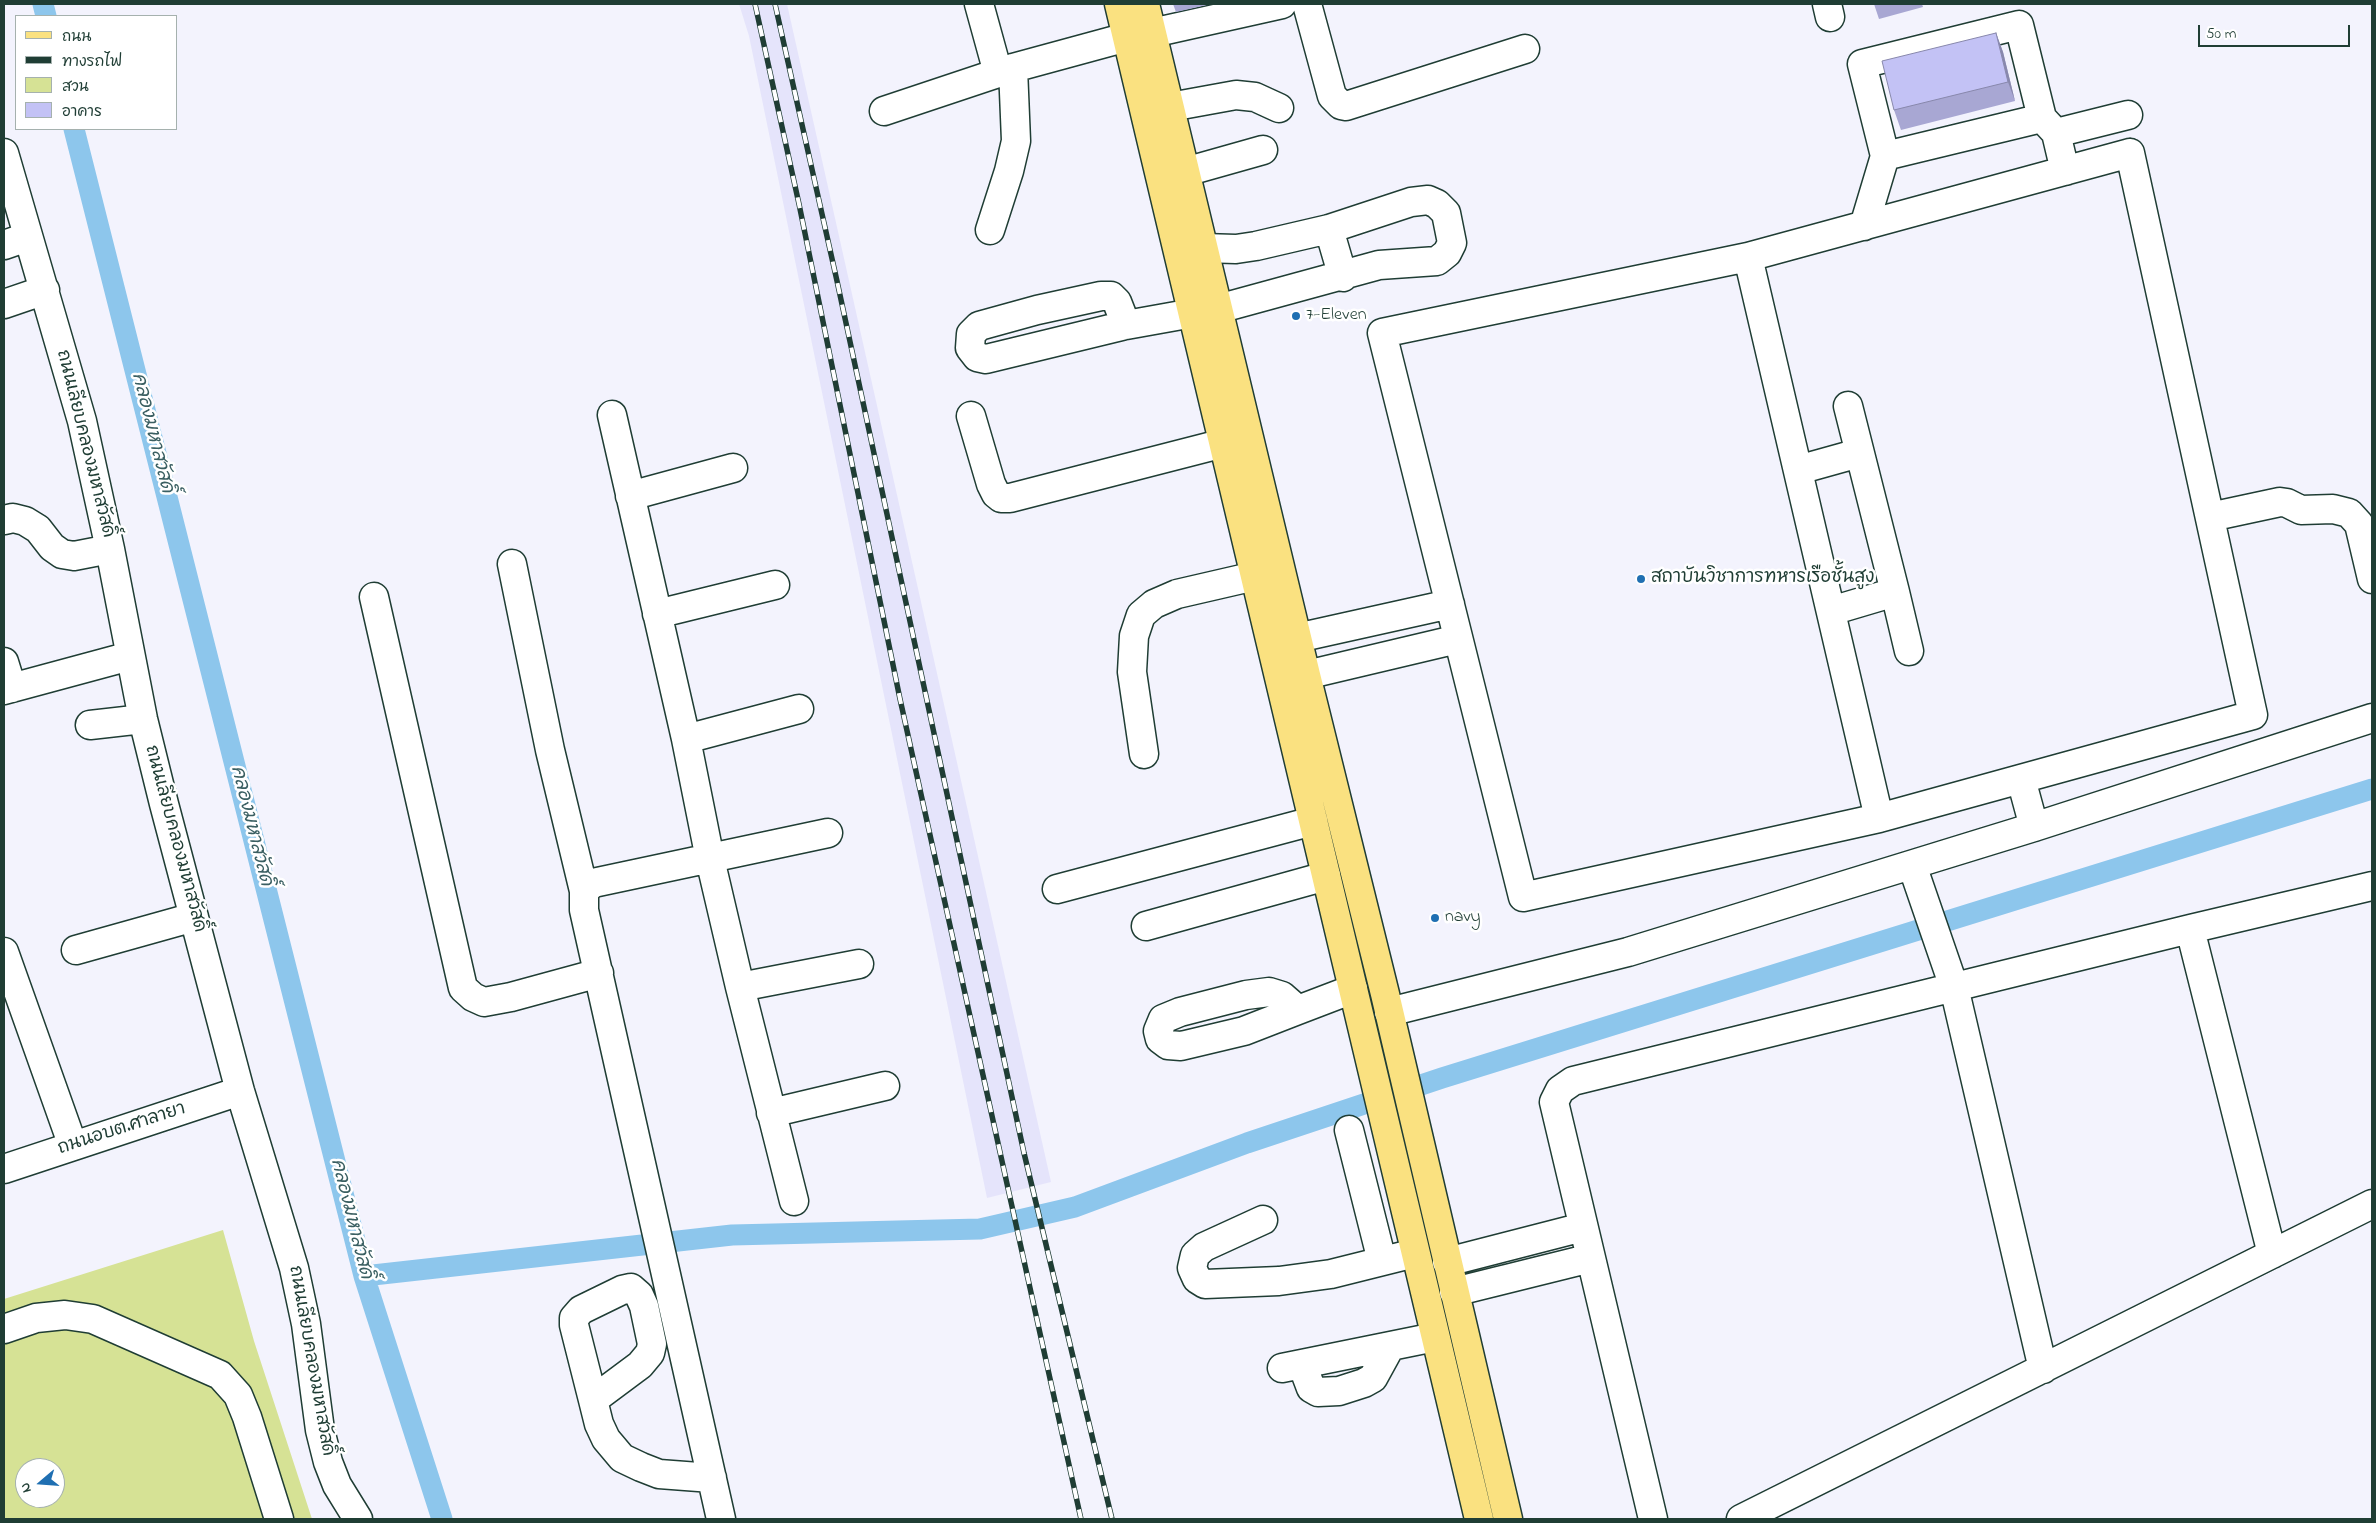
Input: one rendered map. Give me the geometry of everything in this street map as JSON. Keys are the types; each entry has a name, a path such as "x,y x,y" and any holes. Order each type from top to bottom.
{"main road":[{"path":"1119,4 1140,35 1170,108 1203,248 1205,311 1224,443 1373,1067 1416,1260 1479,1519"},
{"path":"1145,4 1140,35 1205,311 1297,638 1401,1060 1508,1519"},
{"path":"1416,1260 1447,1262"},
{"path":"1426,1300 1454,1292"}],"street":[{"path":"979,4 1006,71 1016,141 1009,171 990,230"},
{"path":"884,111 1006,71 1140,35 1282,4"},
{"path":"1307,4 1332,96 1341,105 1346,106 1525,50"},
{"path":"1864,226 1885,156 1862,64 2019,25 2065,171"},
{"path":"1170,108 1236,95 1255,97 1279,108"},
{"path":"1885,156 2049,125 2128,115"},
{"path":"1185,172 1262,150"},
{"path":"2130,153 2252,715 1879,818 1523,897 1382,333 1748,257 1864,226 2130,153"},
{"name":"ถนนเลียบคลองมหาสวัสดิ์","path":"5,164 15,241 45,290 82,421 110,549 143,719 240,1091 294,1268 306,1324 320,1430 328,1462 337,1486 358,1519"},
{"path":"1126,325 1117,302 1112,296 1102,296 1037,310 979,326 971,334 970,348 977,357 986,359 1126,325 1205,311 1343,277 1379,265 1437,261 1447,253 1452,243 1446,213 1437,204 1428,200 1411,202 1329,229 1256,246 1236,249 1203,248"},
{"path":"1329,229 1343,277"},
{"path":"1748,257 1879,818"},
{"path":"4,304 45,290"},
{"path":"1848,406 1909,650"},
{"path":"612,415 686,739 710,859 794,1201"},
{"path":"971,416 991,484 996,494 1001,498 1010,498 1224,443"},
{"path":"1798,470 1859,452"},
{"path":"630,496 733,468"},
{"path":"2210,517 2280,502 2287,503 2301,510 2340,510 2349,513 2359,524 2372,579"},
{"path":"4,520 13,518 25,521 38,529 52,547 62,554 74,556 110,549"},
{"path":"512,564 550,750 584,891 584,910 721,1519"},
{"path":"1144,754 1132,672 1134,636 1141,615 1154,604 1177,594 1255,576"},
{"path":"657,614 775,585"},
{"path":"1831,611 1895,592"},
{"path":"374,597 463,988 472,998 484,1002 511,997 599,973"},
{"path":"1297,638 1450,604"},
{"path":"1306,675 1458,639"},
{"path":"4,662 8,689 130,656"},
{"path":"686,739 799,709"},
{"path":"1389,1012 1628,952 1914,870 2034,827 2372,718"},
{"path":"90,725 143,719"},
{"path":"2189,732 2200,774"},
{"path":"2021,779 2034,827"},
{"path":"1057,889 1313,821"},
{"path":"584,891 593,883 828,833"},
{"path":"1914,870 1951,980 2042,1369"},
{"path":"1146,926 1326,876"},
{"path":"1653,1519 1554,1102 1560,1090 1573,1081 1951,980 2190,929 2372,886"},
{"path":"76,950 194,917"},
{"path":"2190,929 2272,1254"},
{"path":"4,952 73,1146"},
{"path":"740,987 859,964"},
{"path":"1298,1010 1353,989"},
{"path":"771,1112 885,1086"},
{"name":"ถนนอบต.ศาลายา","path":"4,1169 240,1091"},
{"path":"1349,1130 1382,1261"},
{"path":"1741,1519 2372,1204"},
{"path":"1263,1220 1204,1247 1195,1255 1192,1268 1197,1279 1205,1284 1278,1282 1331,1274 1382,1261 1416,1260"},
{"path":"1447,1262 1584,1227"},
{"path":"1454,1292 1591,1258"},
{"path":"4,1330 36,1318 65,1315 93,1319 220,1375 238,1395 247,1417 279,1519"},
{"path":"1292,1366 1311,1388 1318,1392 1339,1392 1373,1378 1390,1347 1435,1337"},
{"path":"593,1400 606,1439 622,1458 659,1474 712,1478"}],"shaded area":[{"path":"739,4 787,4 1051,1182 987,1198 749,36"}],"green space":[{"path":"223,1230 254,1341 312,1519 4,1519 4,1299"}],"building":[{"path":"1996,33 2008,82 1894,110 1882,61"}],"waterway":[{"name":"คลองมหาสวัสดิ์","path":"43,4 46,15"},
{"name":"คลองมหาสวัสดิ์","path":"74,130 364,1276 442,1519"},
{"path":"364,1276 732,1235 980,1229 1075,1207 1247,1143 1442,1078 2372,789"}],"railway":[{"path":"755,4 799,204 900,699 1081,1519"},
{"path":"775,4 837,281 1024,1153 1112,1519"}],"place":[{"name":"7-Eleven","path":"1296,316"},
{"name":"สถาบันวิชาการทหารเรือชั้นสูง","path":"1641,579"},
{"name":"navy","path":"1435,918"}]}
